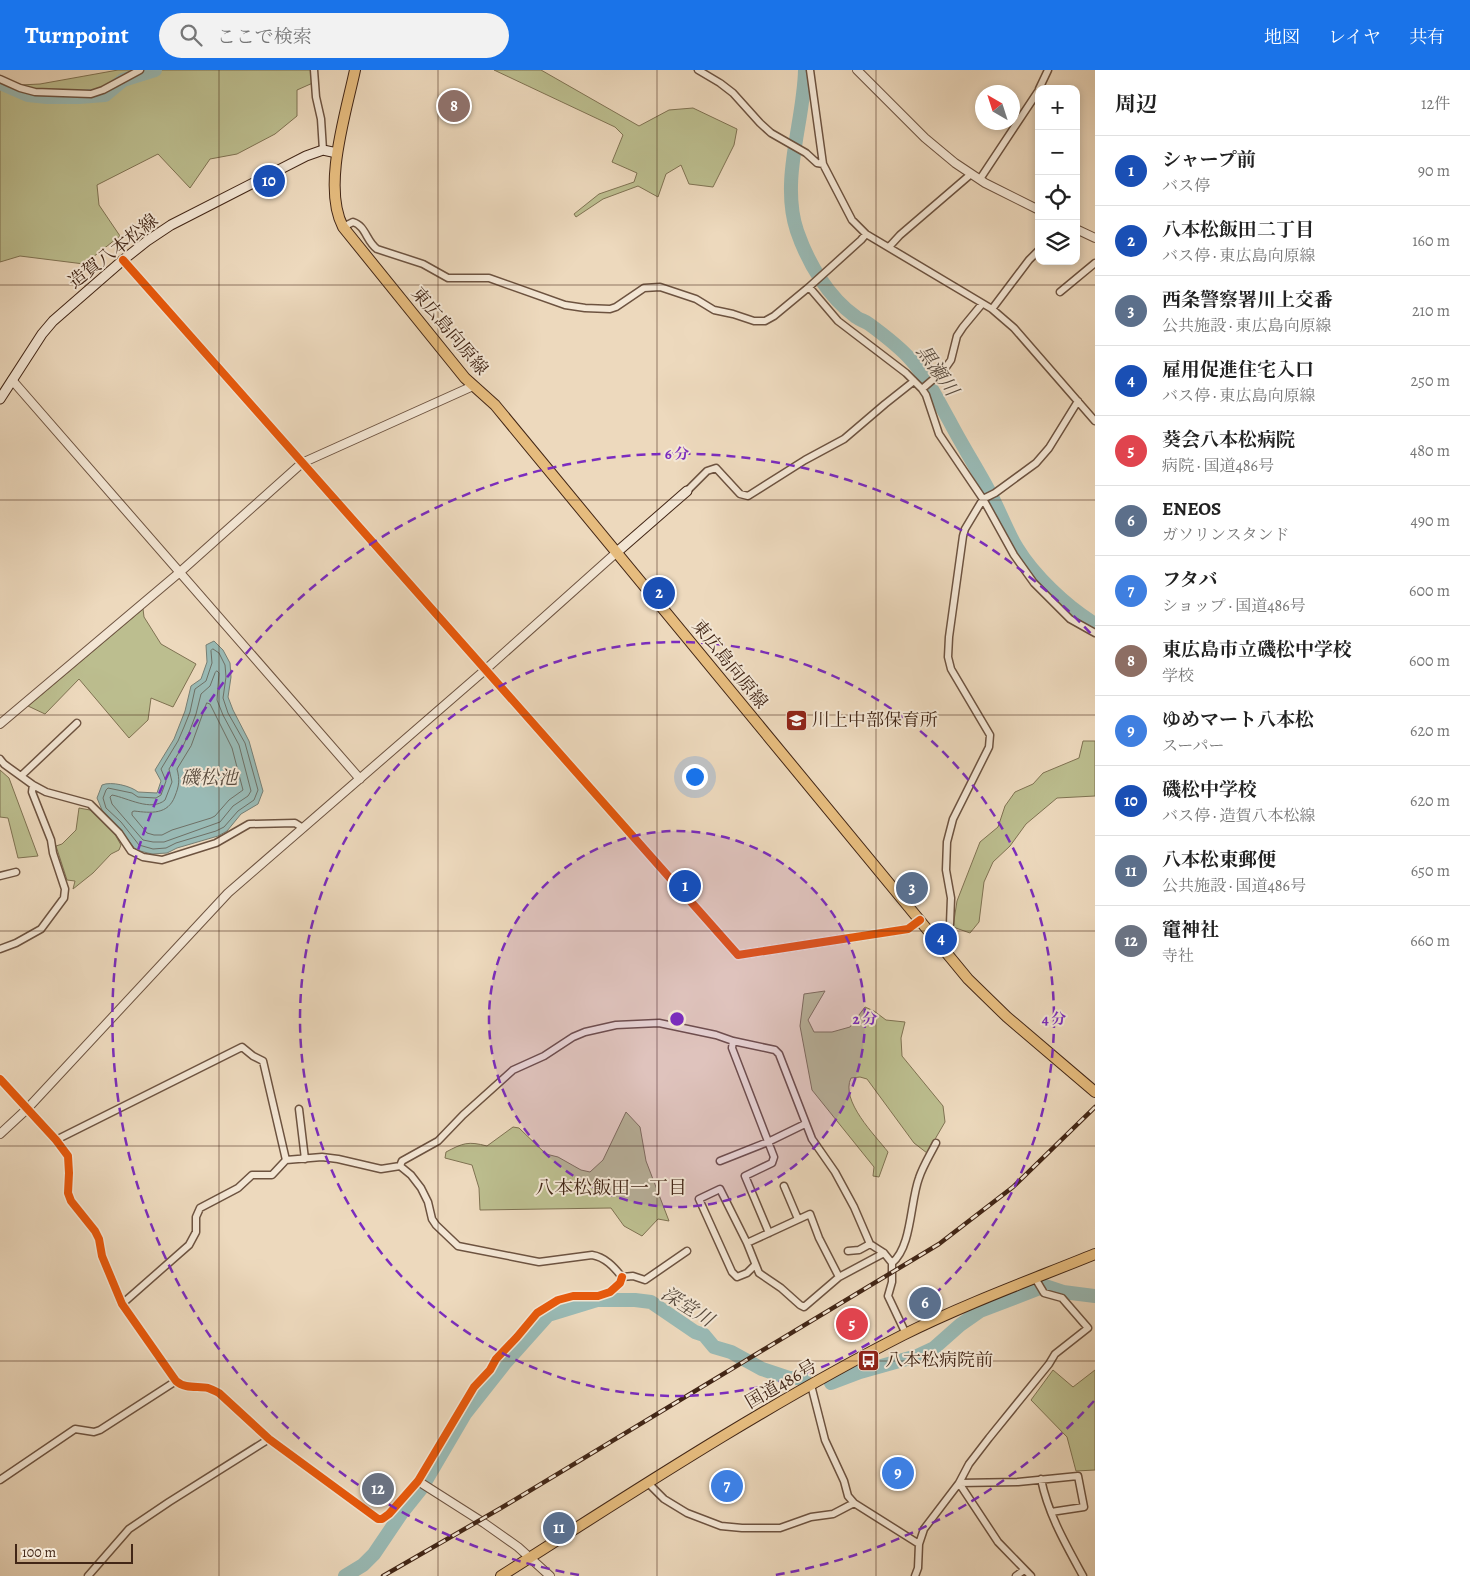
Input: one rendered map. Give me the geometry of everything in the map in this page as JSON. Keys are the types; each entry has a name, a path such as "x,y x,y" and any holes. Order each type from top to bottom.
{"main road":[{"name":"東広島向原線","path":"356,70 335,164 339,219 343,227 458,370 495,404 968,979 1007,1017 1094,1091"},
{"path":"323,150 337,153"},
{"name":"造賀八本松線","path":"1,395 53,320 147,241 171,225 306,156 323,150"},
{"path":"617,552 687,490"},
{"name":"国道486号","path":"501,1576 648,1482 739,1426 811,1385 906,1334 1038,1284 1095,1254"}],"street":[{"path":"0,79 35,92 91,94 103,90 140,70"},
{"path":"314,70 323,150"},
{"path":"698,70 720,83 741,101 771,133 806,152 817,162 823,164"},
{"path":"810,70 823,164 852,220 866,234 992,309 1014,328 1095,421"},
{"path":"857,70 930,143 955,163 971,174 1035,208"},
{"path":"1041,85 1048,70"},
{"path":"980,179 1035,95"},
{"path":"888,247 971,174"},
{"path":"343,227 353,222 358,224 363,228 372,245 377,249 423,264 443,276 456,279 489,278 565,305 610,309 644,288 660,287 696,299 714,310 733,314 754,322 774,316 810,286 866,234"},
{"path":"1080,231 1095,238"},
{"path":"992,309 1035,254"},
{"path":"123,260 738,955 908,929 920,920"},
{"path":"1060,292 1095,263"},
{"path":"810,286 838,320 906,373 922,389 926,395 939,434 983,499 1014,555 1034,583 1070,619 1095,633"},
{"path":"922,389 951,360 957,336 982,304"},
{"path":"12,380 360,779"},
{"path":"687,490 707,471 716,468 740,494 748,496 805,460 844,439 914,381"},
{"path":"0,724 180,572 302,463 474,386"},
{"path":"942,947 950,924 951,898 946,870 947,842 953,819 990,747 990,735 951,669 948,657 950,628 963,536 965,529 983,499 995,493 1036,463 1049,448 1078,401"},
{"path":"0,1134 27,1109 228,893 617,552"},
{"path":"21,776 77,723"},
{"path":"0,759 33,785 46,792 90,804 119,834 131,851 143,857 162,860 216,843 249,824 295,823 303,828"},
{"path":"0,949 16,943 41,929 64,898 65,889 53,853 51,840 32,792 33,785"},
{"path":"0,876 16,872"},
{"path":"400,1166 402,1161 438,1141 463,1115 513,1070 544,1056 573,1037 585,1032 622,1024 659,1023 775,1050 812,1140 835,1172 854,1207 870,1244 884,1254 892,1263 892,1282 888,1296 906,1334"},
{"path":"733,1041 732,1048 774,1157 772,1163 745,1176 768,1233"},
{"path":"56,1140 242,1047 263,1061 286,1160"},
{"path":"0,1079 56,1140 68,1156 70,1173 68,1193 71,1201 95,1231 99,1239 102,1256 122,1304 176,1381 179,1384 190,1387 209,1388 218,1394 269,1439 378,1519 382,1519 389,1514 421,1483 474,1387 537,1313 558,1300 572,1296 598,1296 610,1292 620,1283 622,1277"},
{"path":"299,1108 305,1159"},
{"path":"720,1161 768,1142 805,1124"},
{"path":"892,1263 901,1254 906,1242 919,1178 936,1143"},
{"path":"122,1304 189,1245 196,1232 196,1216 200,1208 238,1188 252,1175 272,1175 286,1160 322,1157 381,1169 400,1166 411,1175 421,1188 436,1225 458,1246 539,1262 592,1255 600,1256 615,1268 622,1277"},
{"path":"784,1186 798,1219"},
{"path":"755,1265 747,1273 737,1277 732,1272 699,1199 720,1189 747,1243 759,1273 804,1307 839,1277 884,1254"},
{"path":"747,1243 810,1214 819,1238 839,1277"},
{"path":"848,1251 858,1250 870,1244"},
{"path":"622,1277 633,1276 644,1280 686,1251"},
{"path":"915,1576 924,1529 959,1483 978,1451 1049,1364 1055,1354 1088,1328 1062,1298 1044,1293 1038,1284"},
{"path":"0,1480 75,1429 94,1432 100,1430 176,1381"},
{"path":"811,1385 825,1440 844,1481 848,1496 854,1503 920,1544"},
{"path":"88,1576 129,1529 269,1439"},
{"path":"959,1483 1018,1482 1078,1476 1084,1507 1051,1512"},
{"path":"1041,1479 1044,1495 1054,1522 1083,1576"},
{"path":"648,1482 664,1499 687,1513 721,1526 780,1528 811,1517 833,1514 854,1503"},
{"path":"421,1483 484,1523 525,1553 550,1576"},
{"path":"959,1483 998,1542 1031,1576"},
{"path":"1016,1576 1024,1570"}],"green space":[{"path":"118,70 312,70 315,82 297,90 297,116 275,134 237,154 210,159 190,188 158,154 97,185 99,205 120,236 84,264 20,256 0,262 0,86 40,84"},
{"path":"494,70 541,70 639,126 669,110 693,108 737,129 734,145 713,187 689,184 681,165 666,174 658,197 638,186 603,199 576,217 574,214 599,194 634,182 637,173 612,162 623,135 615,127"},
{"path":"143,609 144,617 161,644 196,664 173,707 151,698 148,720 129,738 79,679 45,714 28,706"},
{"path":"1083,741 1095,741 1095,796 1057,798 1026,824 1010,846 993,862 984,882 979,922 970,933 953,927 957,901 980,842 998,827 1005,806 1015,792 1033,784 1043,773 1079,758"},
{"path":"0,770 9,778 38,856 18,858 8,818 0,817"},
{"path":"79,808 90,810 113,831 121,845 119,850 111,854 93,873 73,889 75,881 67,880 56,846 62,844 76,830"},
{"path":"825,991 808,1020 814,1032 832,1032 850,1027 865,1007 886,1020 905,1022 901,1038 902,1056 943,1106 945,1122 927,1153 914,1143 867,1079 860,1077 851,1078 849,1087 850,1097 854,1107 888,1152 879,1177 873,1176 874,1167 812,1090 800,1026 804,994"},
{"path":"626,1112 640,1127 646,1161 669,1221 658,1219 642,1236 624,1226 611,1208 480,1210 479,1188 472,1165 445,1158 446,1152 461,1145 470,1143 487,1146 513,1127 519,1128 546,1154 558,1157 581,1170 590,1172 603,1160"},
{"path":"1053,1370 1073,1387 1095,1370 1095,1470 1076,1471 1067,1437 1031,1400"}],"water":[{"name":"磯松池","path":"214,641 223,650 230,663 231,677 228,697 249,741 263,791 258,804 241,814 227,831 218,836 177,848 167,853 152,854 136,850 102,810 97,798 102,785 106,784 121,785 138,792 157,793 161,781 155,770 174,739 185,711 191,686 201,679 207,662 206,645"}],"waterway":[{"path":"0,83 28,95 47,97 105,95 123,80 155,70"},
{"name":"黒瀬川","path":"805,70 804,90 794,151 791,192 792,212 797,231 813,267 828,289 846,309 892,341 918,368 993,498 1013,541 1024,559 1052,590 1073,609 1095,624"},
{"name":"深堂川","path":"831,1383 860,1372 917,1356 934,1348 960,1325 980,1311 1045,1286 1063,1292 1095,1296"},
{"name":"深堂川","path":"345,1576 363,1565 374,1554 401,1514 421,1489 465,1414 506,1362 548,1315 597,1300 651,1302 695,1332 704,1335 714,1347 731,1352 762,1369 789,1378 804,1378"}],"railway":[{"path":"383,1576 501,1508 939,1244 1013,1187 1095,1107"}],"cycle path":[{"path":"123,260 738,955 908,929 920,920"},
{"path":"0,1079 56,1140 68,1156 68,1193 71,1201 95,1231 99,1239 102,1256 122,1304 176,1381 183,1385 208,1388 219,1393 269,1439 378,1519 382,1519 389,1514 418,1481 474,1387 537,1313 558,1300 573,1296 598,1296 610,1292 620,1283 622,1277"}],"place":[{"name":"東広島市立磯松中学校","path":"454,106"},
{"name":"磯松中学校","path":"269,181"},
{"name":"八本松飯田二丁目","path":"659,593"},
{"name":"川上中部保育所","path":"796,720"},
{"name":"シャープ前","path":"685,886"},
{"name":"西条警察署川上交番","path":"912,888"},
{"name":"雇用促進住宅入口","path":"941,939"},
{"name":"ENEOS","path":"925,1303"},
{"name":"葵会八本松病院","path":"852,1324"},
{"name":"八本松病院前","path":"869,1360"},
{"name":"ゆめマート八本松","path":"898,1473"},
{"name":"フタバ","path":"727,1486"},
{"name":"竃神社","path":"378,1489"},
{"name":"八本松東郵便","path":"559,1528"}],"district":[{"name":"八本松飯田一丁目","path":"611,1187"}]}
